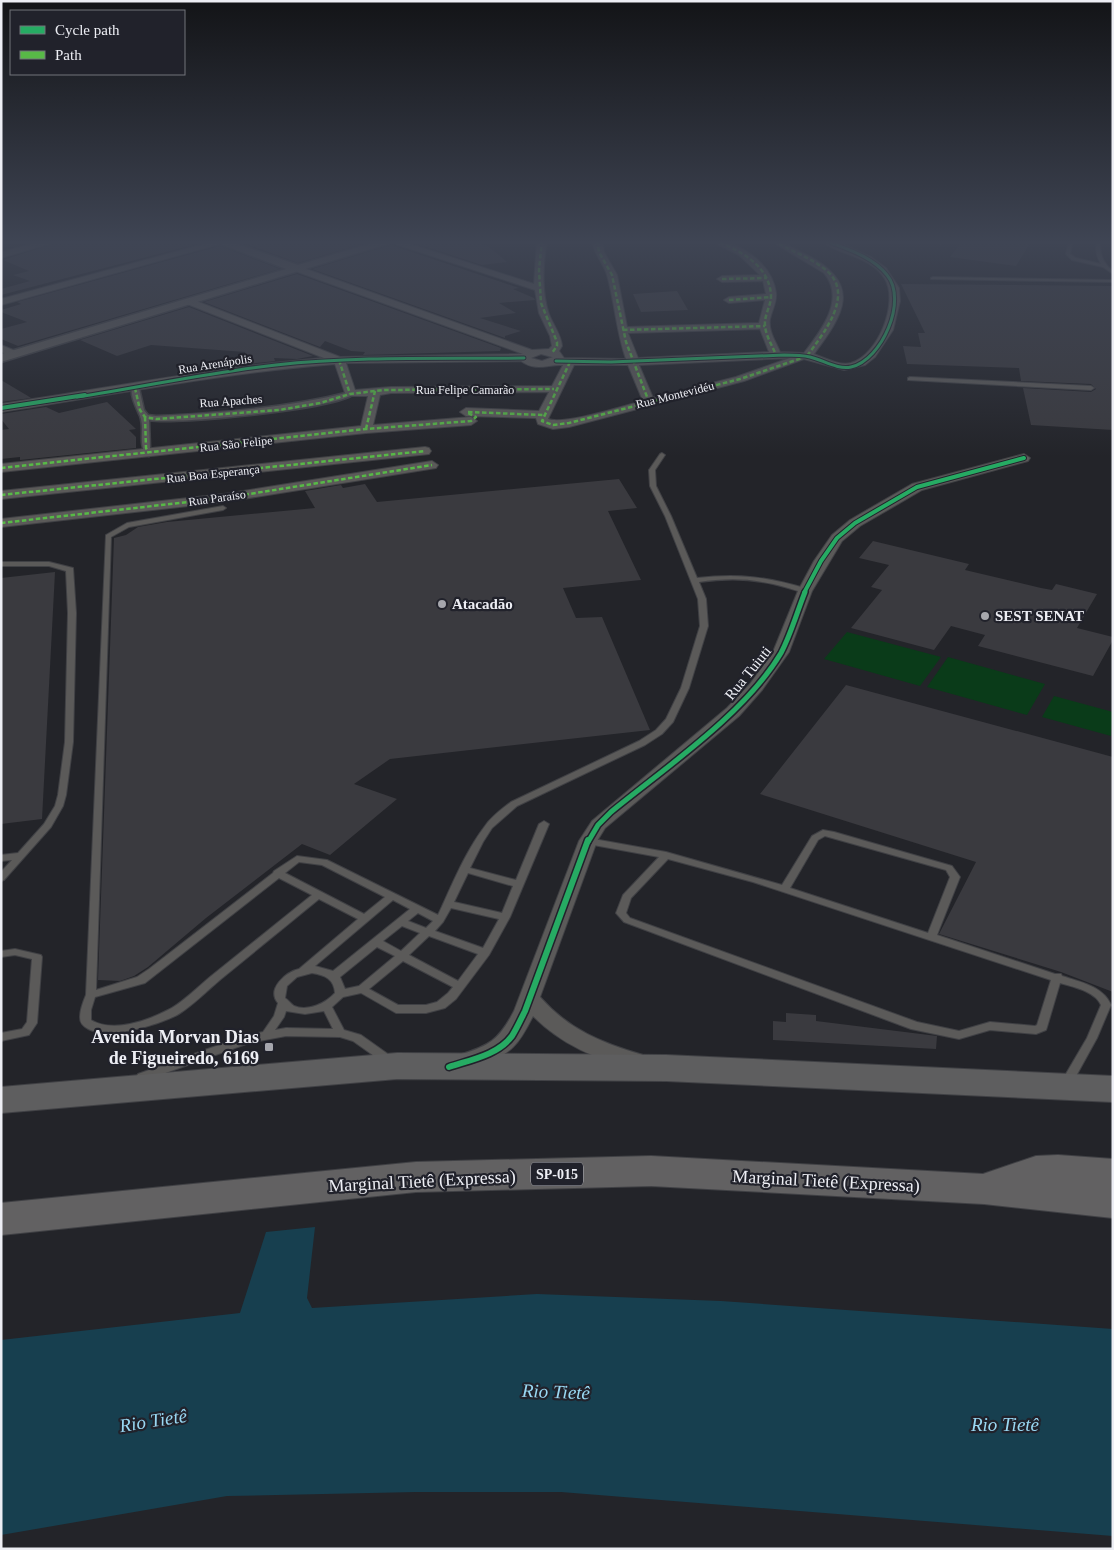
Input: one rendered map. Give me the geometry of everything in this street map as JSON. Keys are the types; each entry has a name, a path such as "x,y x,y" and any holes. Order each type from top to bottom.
{"highway":[{"path":"1,1100 397,1066 666,1068 1066,1085 1113,1089"},
{"path":"984,1189 1036,1171 1058,1170 1113,1174"},
{"name":"Marginal Tietê (Expressa)","path":"1,1219 416,1177 651,1171 984,1189 1113,1202"}],"street":[{"path":"1,348 8,356 156,312"},
{"path":"217,312 339,360 344,370 350,394"},
{"path":"414,312 528,355 528,362 538,364 554,357 570,362 632,362 776,355 807,356 844,366 857,365 874,352 892,322 894,312"},
{"path":"545,312 547,321 556,336 557,346 554,357"},
{"path":"620,312 632,362 649,402"},
{"path":"768,312 765,326 776,355"},
{"path":"807,356 828,325 834,312"},
{"path":"623,330 765,326"},
{"name":"Rua Arenápolis","path":"1,408 135,388 209,374 339,360 528,355"},
{"name":"Rua Montevidéu","path":"468,416 543,418 547,424 560,424 747,376 807,356"},
{"path":"543,418 554,389 570,362"},
{"path":"135,388 140,410 145,417 146,448 149,453"},
{"name":"Rua Felipe Camarão","path":"350,394 375,391 554,389"},
{"path":"366,429 375,391"},
{"name":"Rua Apaches","path":"145,417 156,419 278,410 320,403 350,394"},
{"name":"Rua São Felipe","path":"1,468 61,475 149,453 468,416"},
{"name":"Rua Boa Esperança","path":"1,495 61,475 425,451"},
{"name":"Rua Tuiuti","path":"449,1066 488,1054 502,1046 512,1036 529,998 588,841 598,825 610,812 733,712 756,687 781,652 806,591 821,561 837,538 855,523 917,487 1024,458"},
{"name":"Rua Paraíso","path":"1,523 224,498 432,465"},
{"path":"60,517 61,475"},
{"path":"529,998 560,1032 610,1054 666,1068"}],"lane":[{"path":"910,379 1091,388"},
{"path":"340,994 340,985 334,976 323,970 295,973 282,984 279,990 280,999 283,1004 291,1010 303,1012 326,1007 340,994 362,990 428,933 440,920 464,869 489,826 514,804 642,743 659,732 670,720 690,673 704,626 702,600 668,516 652,486 652,470 662,455"},
{"path":"224,508 127,525 108,536 90,996 86,1010 86,1022 93,1028 115,1029 150,1022 174,1012 319,894"},
{"path":"1,564 55,565 66,568 71,574 69,742 62,795 59,806 48,825 18,856 1,878"},
{"path":"694,580 727,576 766,578 806,591"},
{"path":"362,990 396,1009 412,1010 440,1005 460,986 486,953 505,917 544,824"},
{"path":"784,889 815,838 823,833 949,868 955,877 932,937"},
{"path":"588,841 666,856 784,889 1057,977 1099,995 1106,1002 1109,1012 1066,1085"},
{"path":"1,858 18,856"},
{"path":"666,856 626,897 621,913 627,920 915,1026 960,1035 990,1026 1036,1030 1042,1027 1057,977"},
{"path":"90,996 141,980 297,859 315,860 359,879 391,897 440,920"},
{"path":"464,869 518,884"},
{"path":"277,873 365,919"},
{"path":"303,971 391,897"},
{"path":"449,904 505,917"},
{"path":"334,976 416,909"},
{"path":"401,922 486,953"},
{"path":"376,942 460,986"},
{"path":"1,954 15,952 37,957 32,1023 25,1032 1,1038"},
{"path":"267,1034 279,1017 283,1004"},
{"path":"326,1007 340,1033"},
{"path":"99,1091 267,1034 286,1032 340,1033 357,1038 397,1066"}],"green space":[{"path":"847,632 941,657 920,686 824,659"},
{"path":"948,657 1045,684 1027,715 927,687"},
{"path":"1054,696 1113,712 1111,736 1042,717"}],"water":[{"name":"Rio Tietê","path":"315,1227 307,1298 312,1308 537,1294 721,1301 1113,1329 1113,1536 561,1492 416,1492 227,1496 1,1535 1,1340 240,1313 266,1232"}],"building":[{"path":"2,312 133,312 18,346 1,339 1,329 27,322"},
{"path":"171,312 202,312 313,356 297,359 274,358 275,361 248,364 245,352 151,345 117,356 80,340"},
{"path":"231,312 403,312 501,348 500,351 363,355 365,352 351,351 325,341 320,347"},
{"path":"433,312 515,312 480,318 521,331 505,336 505,338"},
{"path":"915,312 1113,312 1113,430 1031,425 1023,388 1091,392 1096,389 1091,384 1021,381 1019,368 907,364 903,346 921,347 918,333 925,333"},
{"path":"1,380 28,396 31,398 1,402"},
{"path":"107,402 136,429 129,430 136,437 136,448 20,460 20,457 1,459 1,430 9,429 1,419 1,414 46,407 59,413"},
{"path":"619,479 637,508 608,511 641,580 563,588 576,618 602,617 650,730 390,759 354,784 397,799 330,855 302,844 206,918 148,967 134,976 120,981 98,980 114,538 126,535 138,527 167,522 315,508 305,491 341,485 343,488 365,484 377,502"},
{"path":"873,541 969,564 965,570 1041,588 1052,590 1056,584 1097,594 1077,628 1113,637 1113,640 1093,676 978,646 985,635 951,626 934,650 851,628 882,590 871,587 889,565 859,558"},
{"path":"55,572 42,819 1,824 1,578"},
{"path":"846,685 1113,757 1113,992 1061,972 939,934 976,862 760,794"},
{"path":"786,1013 816,1015 816,1021 937,1036 936,1049 773,1040 773,1021 786,1022"}],"marked path":[{"path":"544,312 557,342 557,346 552,353"},
{"path":"619,312 626,342 649,402"},
{"path":"767,312 765,326 776,355"},
{"path":"807,356 828,326 834,312"},
{"path":"623,330 765,326"},
{"path":"570,362 543,415 542,421 553,425 569,423 740,379 802,358"},
{"path":"339,360 344,370 350,394"},
{"path":"135,388 140,410 145,417 156,419 279,410 320,403 350,394 383,390 554,389"},
{"path":"366,429 375,391"},
{"path":"1,468 366,429 471,421 476,417 466,412"},
{"path":"468,412 543,415"},
{"path":"145,417 146,448 149,453"},
{"path":"1,495 425,451"},
{"path":"1,523 224,498 432,465"}],"cycle path":[{"path":"556,361 611,362 784,355 806,356 850,367 861,363 871,355 888,330 893,312"},
{"path":"1,408 135,388 207,374 277,365 339,360 524,358"},
{"path":"449,1067 488,1054 502,1046 512,1036 525,1011 588,841 598,825 611,812 733,712 756,687 781,652 805,591 821,561 837,538 855,523 917,487 1024,458"}],"place":[{"name":"Atacadão","path":"442,604"},
{"name":"SEST SENAT","path":"985,616"},
{"name":"Avenida Morvan Dias de Figueiredo, 6169","path":"269,1047"}]}
